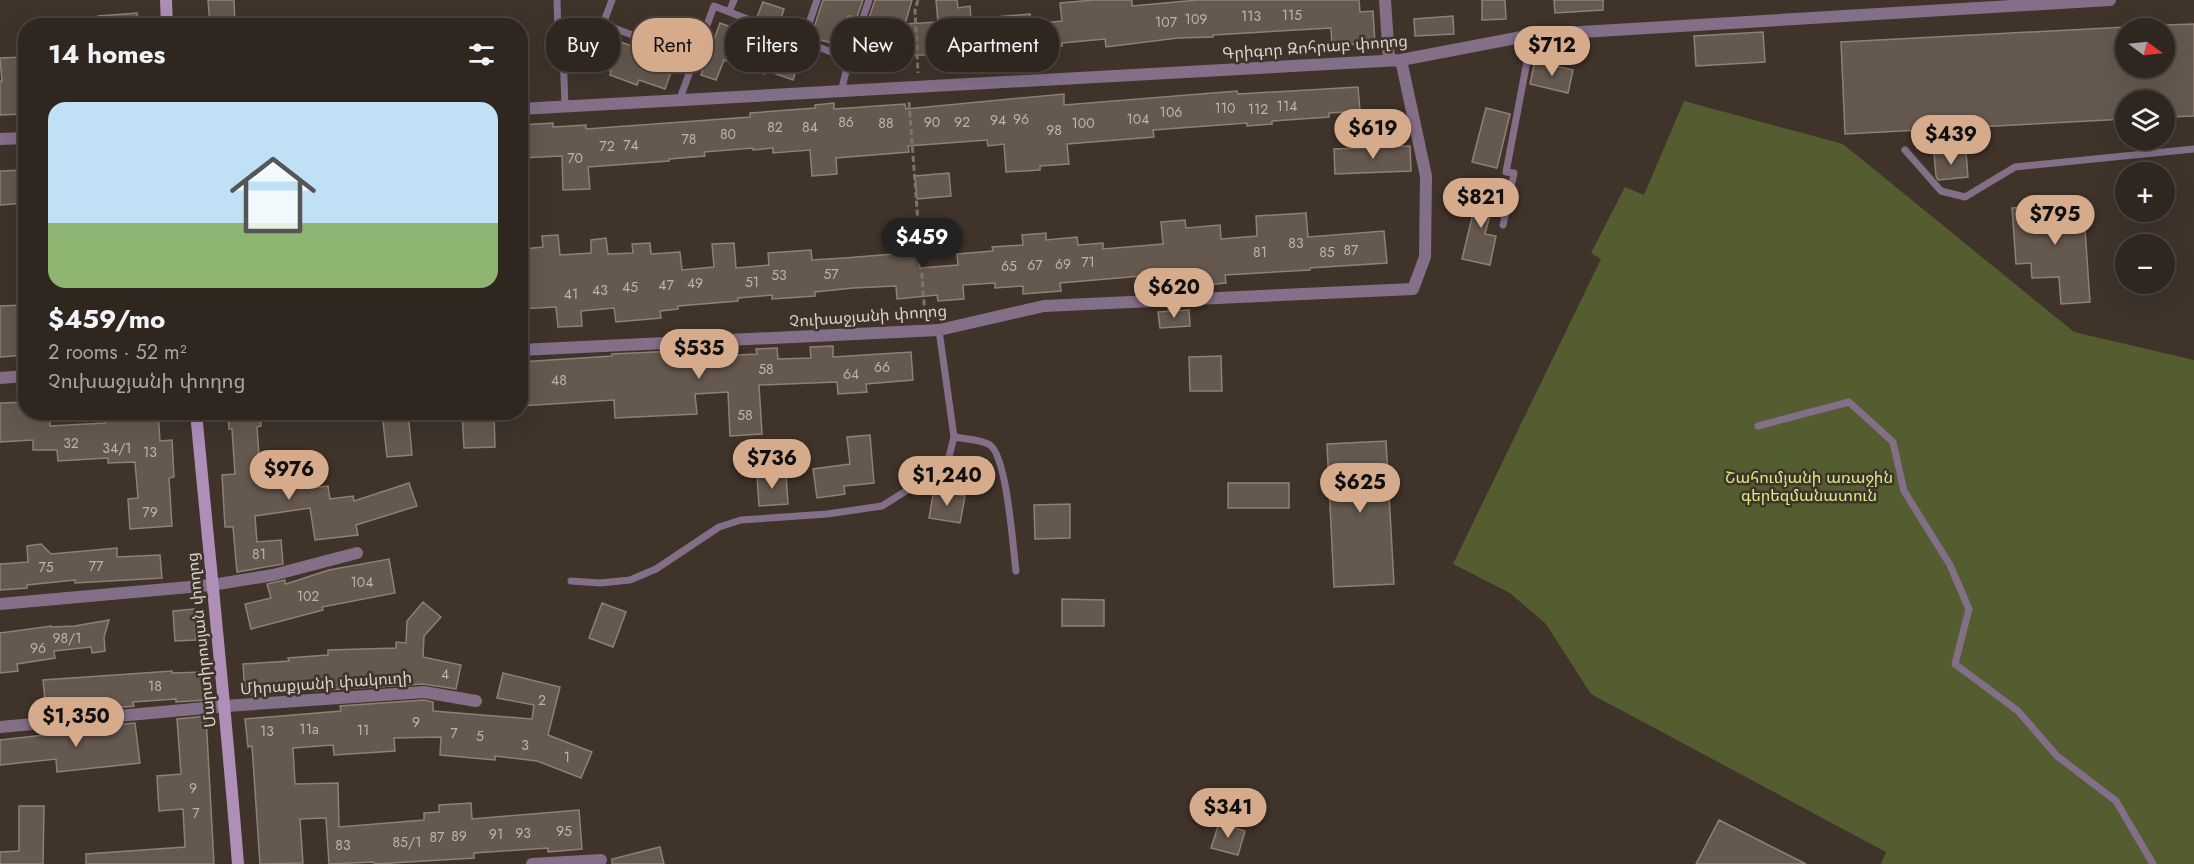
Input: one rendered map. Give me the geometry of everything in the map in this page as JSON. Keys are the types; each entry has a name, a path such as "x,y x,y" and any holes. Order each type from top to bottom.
{"street":[{"path":"166,0 167,18"},
{"name":"Չուխաջյանի փողոց","path":"528,350 932,331 1044,306 1413,289 1425,257 1426,176 1395,60 1385,0"},
{"name":"Գրիգոր Զոհրաբ փողոց","path":"528,108 1395,60 1532,35 2110,0"},
{"path":"0,139 18,138"},
{"path":"0,378 18,377"},
{"name":"Մարտիրոսյան փողոց","path":"197,420 226,706 238,864"},
{"path":"0,604 212,585 273,575 357,553"},
{"name":"Միրաքյանի փակուղի","path":"0,728 226,706 424,692 476,701"},
{"path":"532,864 601,860"}],"lane":[{"path":"556,0 558,32 563,52 564,106"},
{"path":"612,0 603,24 632,35"},
{"path":"729,12 734,0"},
{"path":"811,18 817,0"},
{"path":"863,18 869,0"},
{"path":"709,18 714,6 744,18"},
{"path":"1503,225 1514,173 1506,172 1532,35"},
{"path":"679,101 689,72"},
{"path":"841,92 846,72"},
{"path":"1905,150 1941,191 1965,197 2015,167 2194,149"},
{"path":"571,581 600,583 630,580 656,569 718,527 741,520 827,514 882,506 928,477 949,457 954,437 932,331"},
{"path":"1758,426 1850,402 1893,442 1904,491 1950,565 1969,609 1955,664 2018,711 2057,756 2116,801 2153,864"},
{"path":"954,437 990,445 998,456 1006,486 1016,571"}],"path":[{"path":"918,0 915,10 913,88 932,331"}],"green space":[{"name":"Շահումյանի առաջին գերեզմանատուն","path":"1684,101 1843,144 2074,332 2194,360 2194,864 1881,864 1886,852 1591,694 1546,624 1510,593 1453,564 1601,259 1591,253 1625,187 1644,195"}],"building":[{"path":"208,0 234,0 235,18 209,18"},
{"path":"823,0 863,0 857,17 831,18 831,43 819,39 819,18 817,18"},
{"path":"875,0 912,0 907,18 869,18"},
{"path":"936,0 957,0 958,8 970,6 971,18 938,18"},
{"path":"1094,0 1132,0 1132,6 1198,0 1359,0 1360,12 1373,11 1375,43 1332,46 1331,28 1213,35 1213,37 1178,38 1106,47 1105,39 1062,43 1062,46 1059,46 1059,21 1062,21 1060,3"},
{"path":"1482,0 1505,0 1506,19 1482,20"},
{"path":"1554,0 1603,0 1603,10 1555,13"},
{"path":"763,2 784,9 781,18 757,17"},
{"path":"137,13 138,18 98,18 98,16"},
{"path":"1030,14 1030,18 983,18"},
{"path":"1453,16 1454,34 1415,36 1414,19"},
{"path":"720,23 725,25 725,60 716,80 701,75 702,72 713,72 713,42"},
{"path":"914,23 926,23 926,55 914,56"},
{"path":"2194,24 2194,116 2175,117 2175,90 2115,90 2115,120 1845,134 1841,42 2115,28 2115,78 2175,78 2175,25"},
{"path":"1763,32 1765,62 1696,66 1694,36"},
{"path":"620,42 632,46 632,72 671,72 665,89 639,80 637,85 610,75 611,72 620,72"},
{"path":"18,57 18,114 0,115 0,81 2,81 0,58"},
{"path":"1535,61 1573,70 1568,93 1530,84"},
{"path":"771,72 796,72 793,80"},
{"path":"1358,87 1360,111 1329,113 1329,117 1272,121 1272,124 1247,126 1247,123 1153,130 1154,137 1067,144 1069,164 1040,166 1040,170 1006,172 1004,144 988,146 987,140 908,146 909,152 836,158 837,174 812,176 810,150 773,153 773,148 753,150 753,148 704,152 705,156 669,159 669,161 588,167 590,189 563,190 562,156 528,158 528,125 553,123 553,127 586,125 586,129 750,117 750,113 815,108 815,105 834,103 834,109 905,104 906,109 1064,94 1064,105 1237,91 1238,94"},
{"path":"1486,108 1510,114 1497,168 1472,162"},
{"path":"1410,146 1411,171 1335,174 1334,149"},
{"path":"1966,152 1968,177 1938,180 1934,154"},
{"path":"18,170 18,204 0,205 0,171"},
{"path":"949,173 951,196 917,199 915,176"},
{"path":"1480,185 1497,189 1485,234 1496,236 1490,265 1462,259"},
{"path":"2083,200 2090,302 2061,304 2059,277 2032,278 2031,263 2016,264 2012,208"},
{"path":"1306,213 1308,237 1384,231 1387,263 1225,275 1226,283 1195,286 1195,283 1166,285 1165,274 1060,283 1061,291 1023,294 1023,286 995,288 995,283 963,285 964,299 938,301 937,295 897,299 896,286 853,288 815,292 815,296 772,299 772,295 738,298 738,301 678,306 678,309 660,311 661,318 616,322 614,308 581,311 582,326 558,327 556,307 528,309 528,248 543,247 542,236 558,235 560,255 591,253 591,240 606,238 608,254 633,253 632,244 650,243 651,254 680,252 682,270 714,267 712,244 734,243 736,268 769,265 768,253 811,250 812,260 894,254 893,246 918,244 920,268 958,265 957,254 993,251 992,247 1023,245 1022,235 1046,233 1046,240 1077,237 1078,245 1103,243 1103,249 1163,244 1161,222 1185,220 1186,228 1220,225 1221,239 1257,236 1256,216"},
{"path":"18,305 18,356 0,357 0,306"},
{"path":"1189,310 1190,326 1160,328 1158,312"},
{"path":"833,346 833,357 911,352 913,380 866,384 867,392 838,394 837,382 759,385 762,434 730,436 728,392 695,394 697,414 615,418 614,400 528,405 528,361 612,356 612,354 719,349 719,356 757,354 756,349 777,348 778,359 811,358 810,347"},
{"path":"1221,356 1222,391 1190,391 1189,357"},
{"path":"18,402 18,420 50,420 50,426 105,423 105,420 159,420 160,441 172,440 174,477 169,478 172,526 130,529 128,499 138,498 135,462 108,463 108,458 58,461 57,450 33,450 33,440 0,442 0,403"},
{"path":"228,420 261,420 261,426 257,427 260,469 266,469 267,483 309,478 311,488 328,486 330,499 353,496 354,501 409,483 417,506 356,525 358,535 315,540 310,508 255,516 257,542 281,540 283,564 237,572 233,527 225,527 222,475 235,474 232,429 229,429"},
{"path":"383,420 409,420 412,455 387,457"},
{"path":"462,420 494,420 495,447 464,448"},
{"path":"870,435 874,483 844,486 845,494 817,498 813,469 850,464 847,437"},
{"path":"1386,441 1394,584 1334,587 1327,444"},
{"path":"786,474 788,504 759,506 757,476"},
{"path":"1228,483 1289,483 1289,508 1228,508"},
{"path":"934,490 965,496 960,523 929,518"},
{"path":"1070,504 1070,538 1035,539 1034,505"},
{"path":"41,544 51,554 117,548 117,557 160,555 162,578 75,583 75,580 0,590 0,564 28,562 27,546"},
{"path":"389,559 395,593 322,607 323,610 251,629 245,604 271,598 267,584 285,580 285,584 329,570"},
{"path":"1062,599 1104,600 1104,626 1062,626"},
{"path":"423,602 441,617 424,636 423,657 461,665 456,689 423,684 245,695 243,664 289,661 288,658 328,655 328,650 396,648 396,642 406,643 407,621"},
{"path":"602,603 626,612 613,647 589,638"},
{"path":"194,609 196,640 175,641 173,611"},
{"path":"109,620 104,637 105,651 92,653 91,647 54,651 55,658 17,664 18,671 0,673 0,633 51,626 75,626"},
{"path":"172,671 172,673 204,672 205,700 176,702 176,699 133,702 134,706 51,714 50,709 46,709 43,680"},
{"path":"503,673 560,687 548,735 592,752 581,778 537,761 495,756 495,760 440,755 441,737 394,738 395,751 334,755 333,745 293,748 295,784 338,783 339,827 424,820 424,813 439,812 439,805 471,803 472,819 579,810 582,849 548,852 548,848 474,853 474,858 375,864 373,862 329,864 326,818 300,819 303,863 260,864 252,746 248,747 245,719 341,711 340,706 424,700 433,702 433,711 532,719 534,705 497,698"},
{"path":"206,716 214,864 86,864 86,854 185,847 183,809 159,811 157,776 181,774 177,719"},
{"path":"135,723 140,763 57,772 56,759 0,765 0,740 53,734 53,730"},
{"path":"19,806 44,806 43,864 0,864 0,852 19,851"},
{"path":"1719,820 1806,864 1696,864"},
{"path":"1219,823 1245,831 1238,855 1211,848"},
{"path":"660,847 664,864 612,864 612,859"}]}
